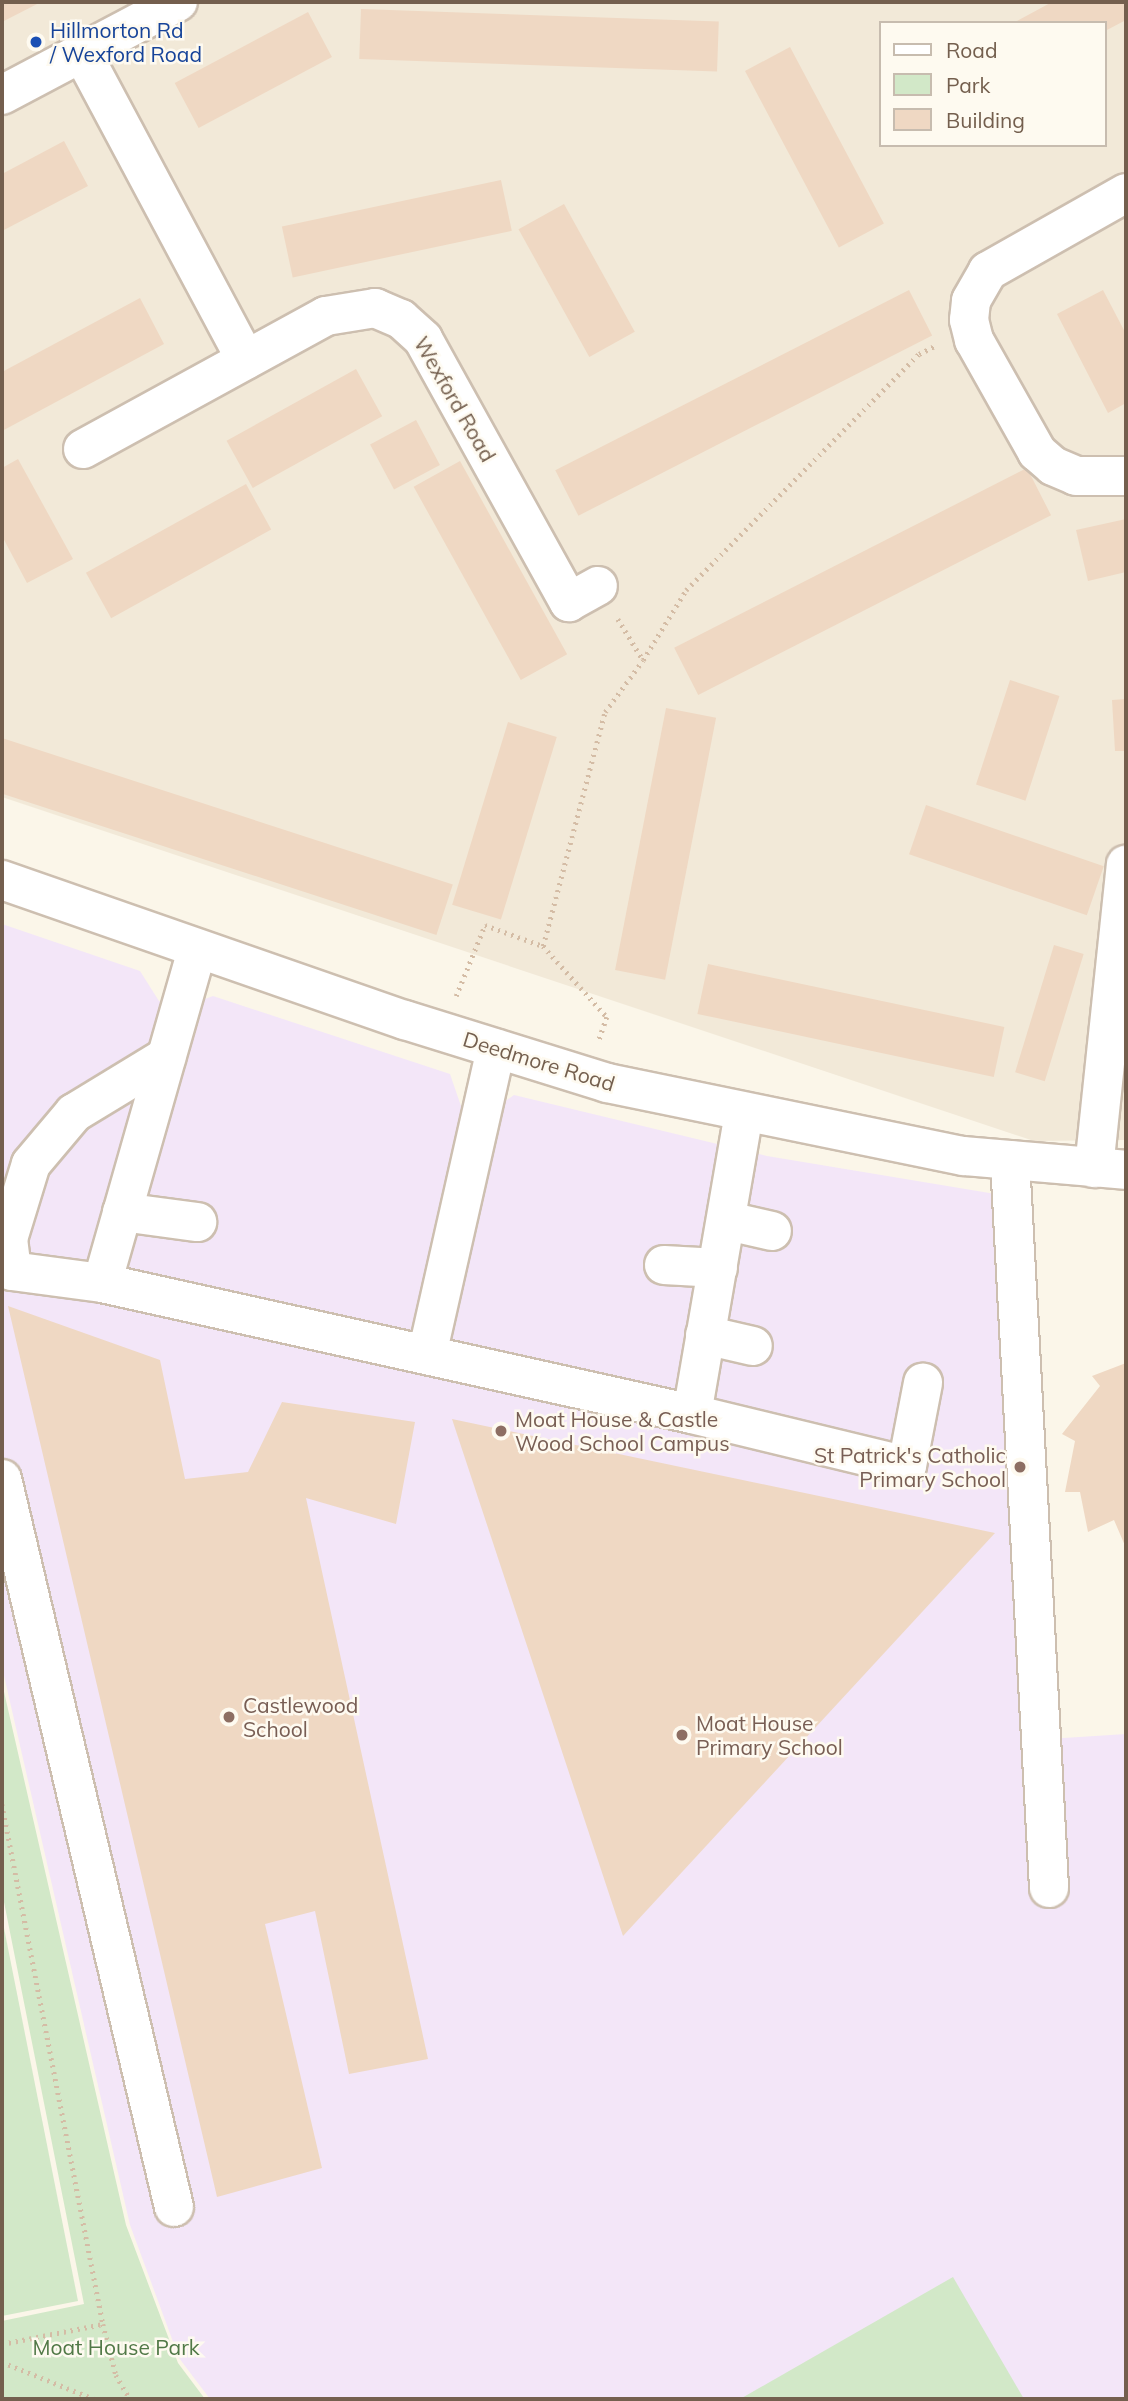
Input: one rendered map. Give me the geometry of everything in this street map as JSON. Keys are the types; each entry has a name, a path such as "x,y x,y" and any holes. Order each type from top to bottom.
{"street":[{"path":"2,95 178,2"},
{"path":"81,51 246,360"},
{"path":"1126,193 988,271 971,301 971,328 1037,452 1053,466 1076,476 1126,476"},
{"name":"Wexford Road","path":"83,449 246,360 344,311 375,308 401,319 423,339 569,602 598,586"},
{"name":"Deedmore Road","path":"2,880 197,950 586,1077 744,1113 964,1156 1110,1169 1126,865"},
{"path":"102,1283 197,950"},
{"path":"427,1355 496,1049"},
{"path":"166,1057 74,1113 31,1164 7,1266 102,1283 427,1355 692,1414 907,1466 922,1383"},
{"path":"692,1414 728,1221 744,1113"},
{"path":"1010,1160 1049,1888"},
{"path":"122,1212 197,1222"},
{"path":"728,1221 772,1231"},
{"path":"664,1265 718,1268"},
{"path":"705,1335 753,1346"},
{"path":"2,1479 174,2207"}],"path":[{"path":"543,946 605,712 686,590 919,354 971,328"},
{"path":"438,1030 468,971 485,925 543,946 607,1017 586,1077"},
{"path":"2,1804 103,2324 116,2375 130,2399"},
{"path":"2,2344 103,2324"},
{"path":"2,2362 94,2399"}],"shaded area":[{"path":"2,2 1126,2 1126,1140 1034,1141 2,797"},
{"name":"Moat House & Castle Wood School Campus","path":"2,924 140,971 159,1001 181,1008 213,996 450,1074 462,1109 487,1114 514,1095 767,1156 1026,1199 1048,1739 1126,1734 1126,2399 210,2399 179,2358 130,2225 2,1667"}],"green space":[{"name":"Moat House Park","path":"2,1683 126,2225 178,2363 205,2399 2,2399 2,2321 84,2304 2,1892"},
{"path":"2,1918 78,2301 2,2316"},
{"path":"953,2277 1024,2399 740,2399"}],"building":[{"path":"2,2 41,2 2,22"},
{"path":"1052,2 1126,2 1126,20 1107,30 1107,21 1017,21"},
{"path":"361,9 719,21 717,71 359,59"},
{"path":"308,12 332,57 199,128 175,83"},
{"path":"790,47 884,224 839,248 745,71"},
{"path":"64,141 88,186 2,231 2,174"},
{"path":"501,180 512,231 293,277 282,227"},
{"path":"564,204 635,332 589,357 519,229"},
{"path":"909,290 932,335 578,516 555,470"},
{"path":"1103,290 1126,334 1126,403 1108,413 1057,314"},
{"path":"140,298 164,344 2,431 2,372"},
{"path":"356,369 382,416 253,488 227,441"},
{"path":"416,420 440,465 394,489 370,444"},
{"path":"18,459 73,559 27,583 2,536 2,468"},
{"path":"460,461 567,654 521,680 414,487"},
{"path":"1027,468 1051,515 698,695 674,648"},
{"path":"246,484 271,529 111,618 86,573"},
{"path":"1126,519 1126,572 1088,581 1076,530"},
{"path":"1010,680 1059,696 1025,801 976,785"},
{"path":"1126,699 1126,751 1115,751 1112,700"},
{"path":"666,708 716,718 665,980 615,970"},
{"path":"508,722 557,737 501,920 452,905"},
{"path":"2,738 453,884 436,935 2,794"},
{"path":"926,805 1104,866 1087,915 909,854"},
{"path":"1054,945 1084,954 1045,1081 1015,1072"},
{"path":"708,964 1004,1027 994,1077 697,1014"},
{"name":"Castlewood School","path":"8,1306 160,1360 185,1479 248,1472 282,1402 415,1422 396,1524 306,1498 428,2059 349,2074 315,1911 265,1924 322,2168 217,2197"},
{"path":"1126,1363 1126,1548 1114,1520 1088,1532 1080,1492 1065,1492 1075,1441 1062,1434 1100,1386 1092,1376"},
{"name":"Moat House Primary School","path":"452,1419 995,1533 623,1936"}],"place":[{"name":"Hillmorton Rd / Wexford Road","path":"36,42"},
{"name":"Moat House & Castle Wood School Campus","path":"501,1431"},
{"name":"St Patrick's Catholic Primary School","path":"1020,1467"},
{"name":"Castlewood School","path":"229,1717"},
{"name":"Moat House Primary School","path":"682,1735"}]}
